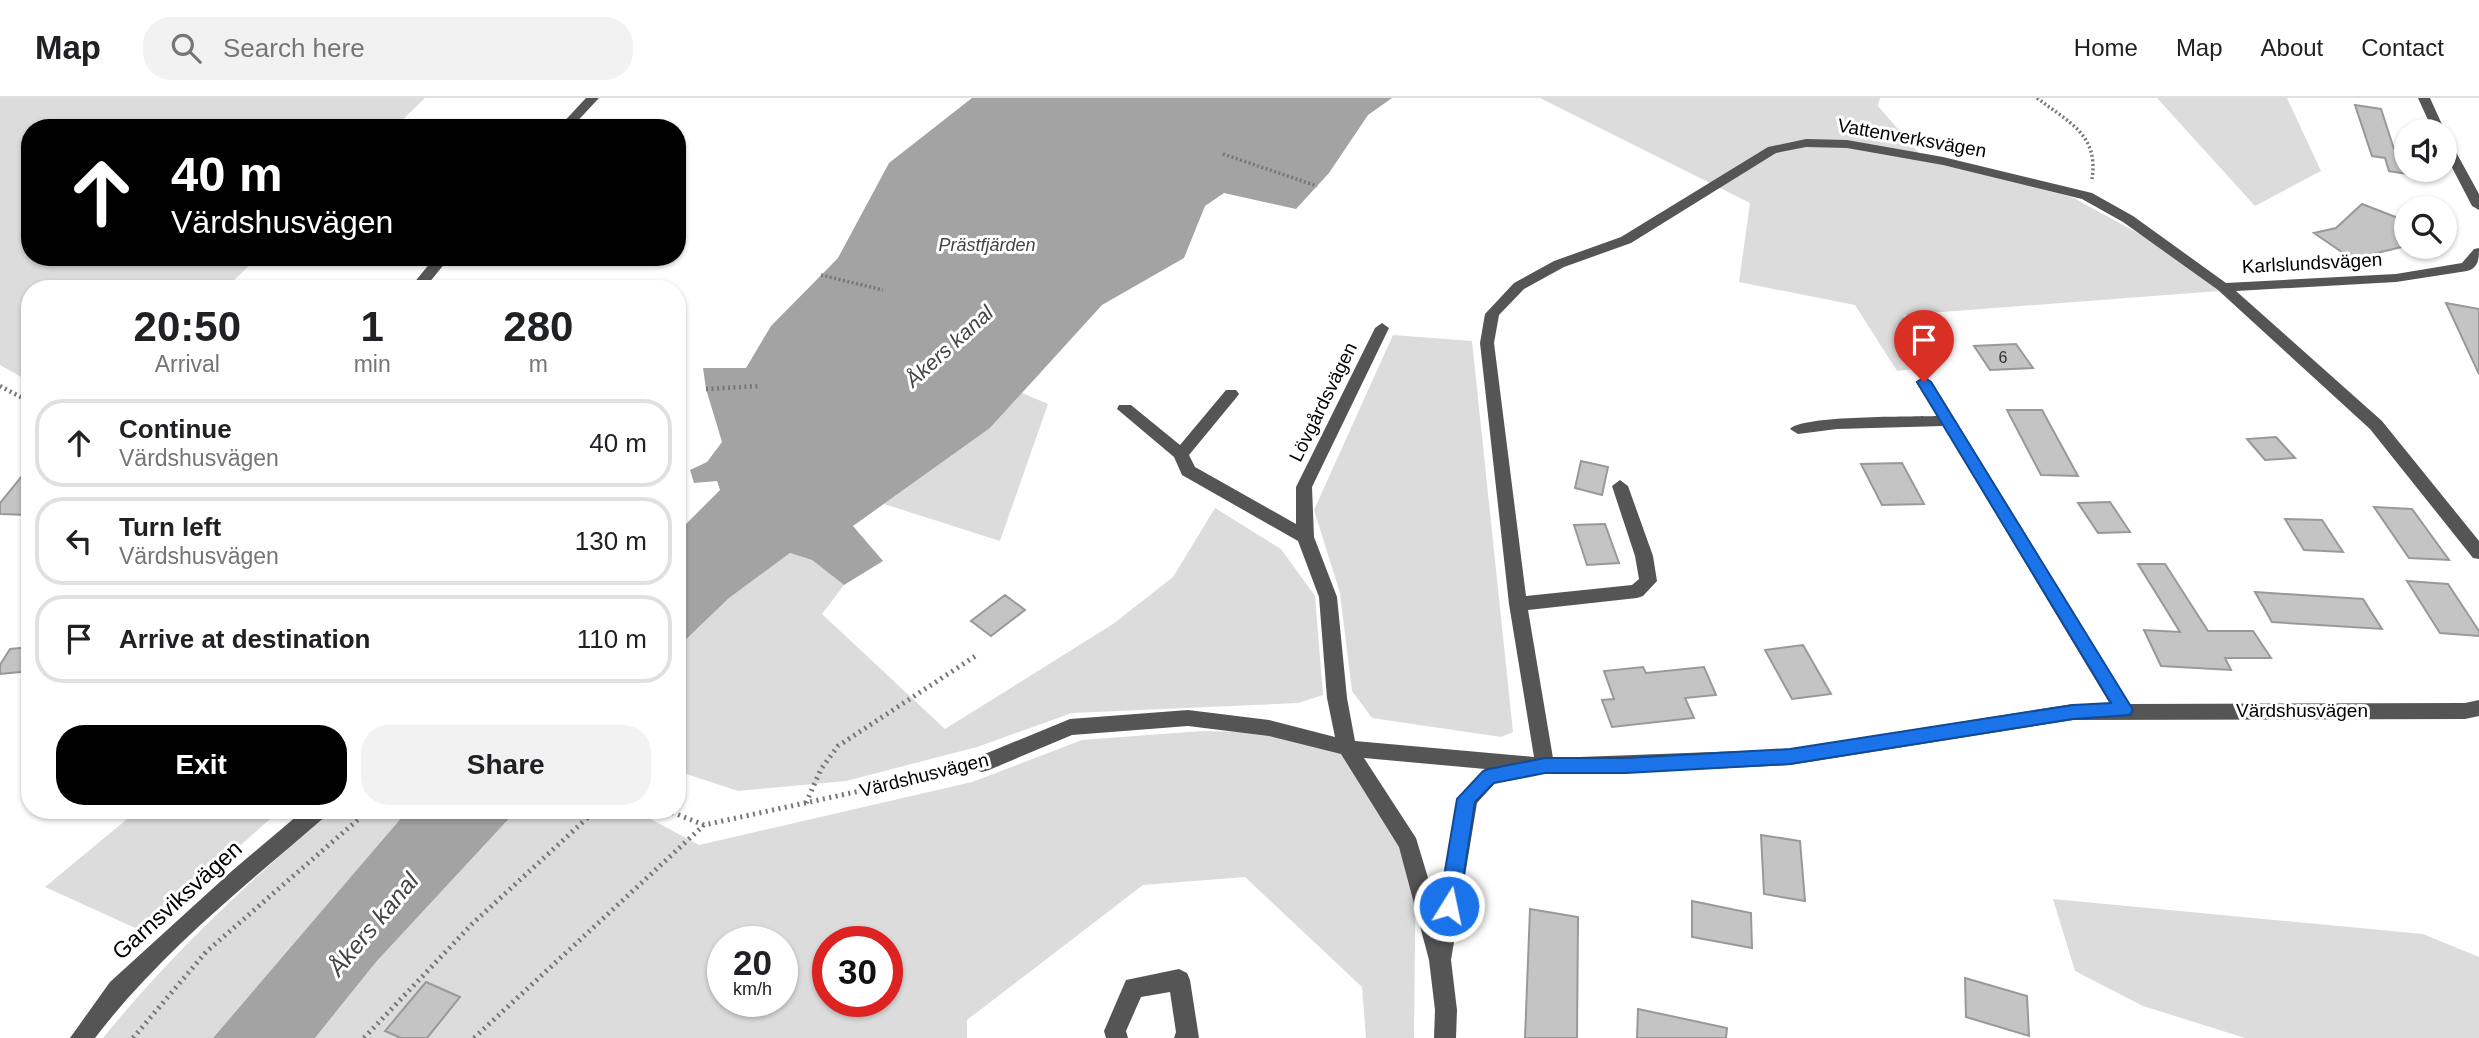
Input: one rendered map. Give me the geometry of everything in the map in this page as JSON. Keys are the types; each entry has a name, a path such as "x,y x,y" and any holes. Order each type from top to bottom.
{"street":[{"path":"573,119 593,98"},
{"path":"2424,98 2434,119"},
{"name":"Vattenverksvägen","path":"1545,766 1518,604 1487,342 1492,314 1519,286 1559,264 1626,240 1772,150 1806,143 1847,144 1930,159 2087,196 2128,219 2223,287 2376,425 2479,553"},
{"path":"2457,165 2479,206"},
{"name":"Karlslundsvägen","path":"2223,287 2396,278 2467,267 2479,252"},
{"path":"424,280 435,266"},
{"name":"Lövgårdsvägen","path":"1347,748 1337,698 1328,597 1305,537 1304,487 1382,328"},
{"path":"1924,382 2124,710"},
{"path":"1181,454 1231,394"},
{"path":"1125,409 1181,454 1188,471 1305,537"},
{"path":"1798,429 1837,424 1947,421"},
{"path":"1518,604 1637,591 1648,581 1644,556 1620,486"},
{"name":"Värdshusvägen","path":"982,764 1070,727 1188,718 1269,728 1347,748 1545,766 1790,757 2073,712 2465,711 2479,708"},
{"path":"1347,748 1409,844 1440,960 1446,1010 1445,1038"},
{"path":"1440,960 1467,799 1489,776 1545,766"},
{"name":"Garnsviksvägen","path":"81,1038 118,990 240,877 308,819"},
{"path":"1117,1038 1115,1031 1134,989 1179,981 1188,1035 1185,1038"}],"path":[{"path":"2037,98 2088,138 2094,151 2094,171 2087,196"},
{"path":"1223,154 1317,186"},
{"path":"821,275 883,290"},
{"path":"0,386 21,397"},
{"path":"706,388 760,386"},
{"path":"806,803 821,769 838,746 977,655"},
{"name":"Värdshusvägen","path":"704,825 982,764"},
{"path":"474,1038 704,825 686,818"},
{"path":"133,1038 206,952 359,819"},
{"path":"364,1038 472,924 586,819"}],"shaded area":[{"path":"0,98 425,98 403,119 21,119 21,266 249,266 234,280 21,280 21,377 0,365"},
{"path":"1540,98 1880,98 1878,106 1923,158 2072,197 2145,237 2219,291 1903,315 1930,367 1897,371 1855,305 1739,282 1750,203"},
{"path":"2157,98 2287,98 2321,171 2255,206"},
{"path":"1393,335 1472,341 1513,732 1501,737 1372,718 1352,691 1340,593 1314,510"},
{"path":"1022,393 1048,404 1000,541 884,504 990,428"},
{"path":"1215,508 1281,549 1315,596 1323,695 1298,703 1072,713 977,747 846,781 738,791 686,774 686,639 729,598 790,553 812,560 844,585 822,614 945,729 1113,624 1173,577"},
{"path":"1202,731 1318,733 1376,777 1416,848 1414,1038 1366,1038 1362,987 1245,877 1143,885 967,1020 967,1038 315,1038 376,962 509,819 651,819 699,845 972,782 1082,740"},
{"path":"127,819 270,819 144,932 45,887"},
{"path":"322,819 400,819 213,1038 103,1038 183,948 272,862"},
{"path":"2053,899 2423,934 2479,957 2479,1038 2245,1038 2143,1006 2075,971"}],"water":[{"name":"Prästfjärden","path":"972,98 1392,98 1368,115 1329,173 1296,209 1224,193 1205,206 1184,258 1102,305 990,428 853,526 883,561 844,585 812,560 790,553 729,598 686,639 686,524 720,490 717,481 694,483 690,470 707,462 722,442 706,389 703,368 746,368 771,326 838,258 889,163"},
{"name":"Åkers kanal","path":"400,819 509,819 376,962 315,1038 213,1038"}],"building":[{"path":"2355,105 2381,109 2394,149 2394,172 2389,171 2385,158 2372,156"},
{"path":"2362,204 2394,216 2394,249 2352,259 2314,233 2336,228"},
{"path":"2446,303 2479,309 2479,374"},
{"path":"2016,344 2033,368 1990,370 1974,346"},
{"path":"2007,410 2042,410 2078,476 2041,475"},
{"path":"2276,437 2295,458 2265,460 2247,439"},
{"path":"1581,461 1608,467 1602,495 1575,488"},
{"path":"1902,463 1924,504 1882,505 1861,464"},
{"path":"21,477 21,515 0,514 0,503"},
{"path":"2110,502 2130,532 2098,533 2078,503"},
{"path":"2374,507 2412,509 2449,560 2409,558"},
{"path":"2285,519 2322,520 2343,552 2304,550"},
{"path":"1605,524 1619,563 1587,565 1574,525"},
{"path":"2138,564 2165,564 2208,631 2253,631 2271,658 2225,658 2231,670 2161,666 2144,630 2180,632"},
{"path":"2407,581 2448,584 2479,631 2479,636 2440,633"},
{"path":"2255,592 2363,599 2382,629 2272,622"},
{"path":"1005,595 1025,610 991,636 971,621"},
{"path":"1803,645 1831,694 1792,699 1765,650"},
{"path":"21,648 21,672 0,674 0,665 10,649"},
{"path":"1643,667 1646,673 1704,667 1716,695 1685,698 1694,718 1612,727 1602,700 1614,699 1604,671"},
{"path":"1761,835 1800,841 1805,901 1764,894"},
{"path":"1692,901 1751,913 1752,948 1692,937"},
{"path":"1530,909 1578,917 1577,1038 1525,1038"},
{"path":"1965,978 2027,996 2029,1036 1966,1017"},
{"path":"426,982 460,997 427,1038 401,1038 385,1031"},
{"path":"1638,1009 1727,1028 1726,1038 1637,1038"}],"route":[{"path":"1449,906 1467,799 1489,776 1545,766 1790,757 2073,712 2124,710 1924,382"}]}
